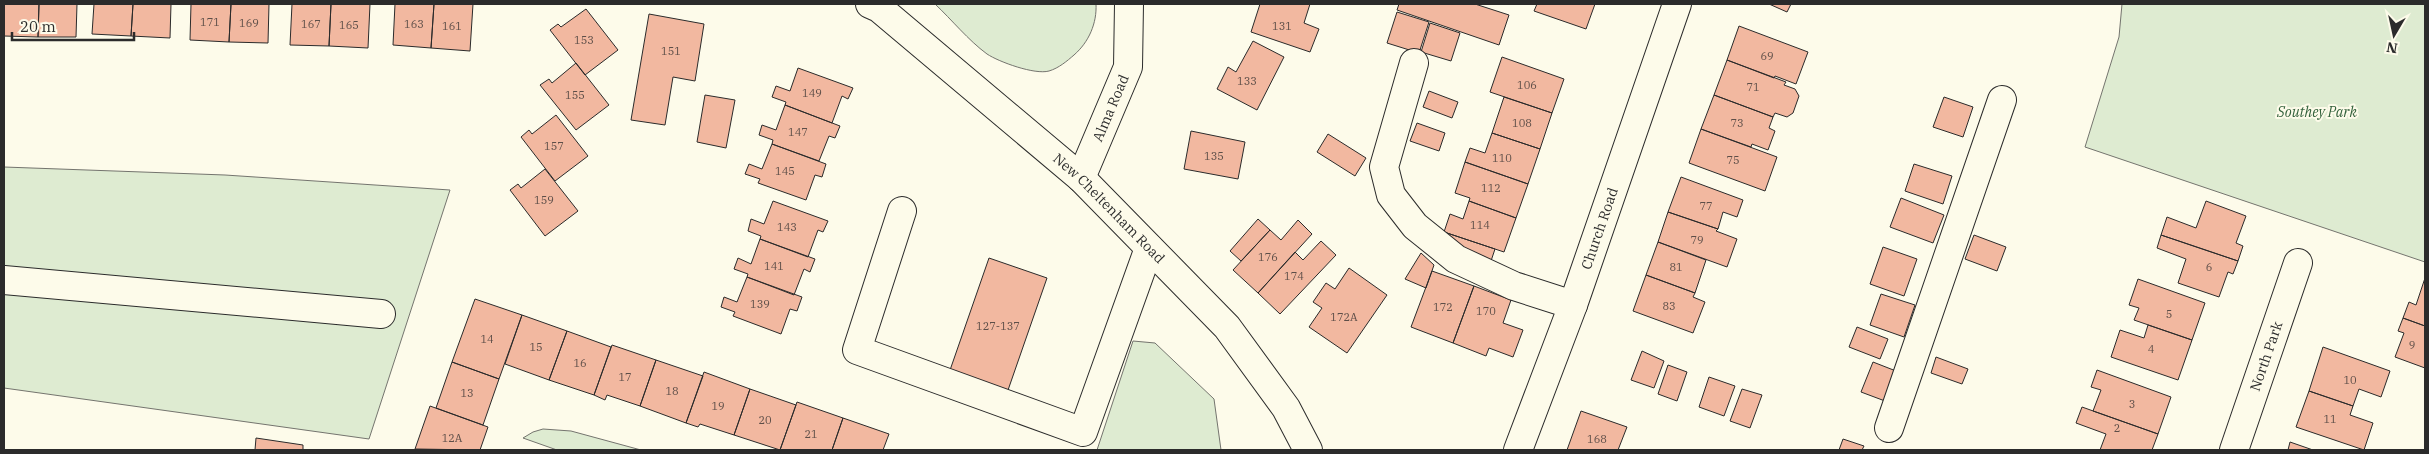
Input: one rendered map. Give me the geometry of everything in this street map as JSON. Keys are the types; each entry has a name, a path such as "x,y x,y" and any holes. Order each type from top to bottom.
{"street":[{"name":"New Cheltenham Road","path":"870,4 879,8 1081,178 1227,327 1286,408 1308,450"},
{"name":"Alma Road","path":"1081,178 1128,67 1129,4"},
{"name":"Church Road","path":"1518,450 1573,305 1677,4"},
{"path":"1414,63 1384,167 1390,195 1415,226 1456,258 1514,286 1573,305"},
{"path":"1889,428 2002,100"},
{"path":"902,211 857,350 1083,432 1149,248"},
{"name":"North Park","path":"2234,450 2298,263"},
{"path":"4,280 382,314"}],"green space":[{"path":"935,4 1096,4 1096,11 1091,32 1079,50 1069,60 1049,71 1043,72 1017,67 987,54"},
{"name":"Southey Park","path":"2122,4 2425,4 2425,262 2085,147 2119,37"},
{"path":"4,167 225,175 450,190 369,439 4,388"},
{"path":"1133,341 1155,343 1214,399 1221,450 1097,450"},
{"path":"543,429 571,431 641,450 557,450 523,438"}],"building":[{"path":"4,4 39,4 38,37 4,36"},
{"path":"39,4 77,4 76,37 38,37"},
{"path":"94,4 133,4 131,36 92,34"},
{"path":"133,4 171,4 170,38 131,36"},
{"path":"191,4 231,4 229,42 190,40"},
{"path":"231,4 269,4 268,43 229,42"},
{"path":"292,4 331,4 329,46 290,45"},
{"path":"331,4 370,4 368,48 329,46"},
{"path":"395,4 434,4 431,48 393,45"},
{"path":"434,4 473,4 470,51 431,48"},
{"path":"1260,4 1310,4 1304,23 1319,29 1310,52 1251,32"},
{"path":"1399,4 1475,4 1509,15 1499,45 1397,10"},
{"path":"1537,4 1595,4 1586,29 1534,11"},
{"path":"1769,4 1791,4 1787,12"},
{"path":"586,9 618,50 585,75 550,30 558,24 561,27"},
{"path":"1397,12 1429,22 1419,53 1387,43"},
{"path":"649,14 704,24 695,81 673,77 665,125 631,120"},
{"path":"1430,23 1460,33 1451,61 1421,52"},
{"path":"1739,26 1808,52 1796,84 1775,76 1774,78 1727,60"},
{"path":"1253,41 1284,57 1257,110 1217,89 1228,67 1236,72"},
{"path":"1502,57 1564,79 1552,113 1490,92"},
{"path":"1727,60 1786,82 1784,85 1795,89 1799,96 1793,113 1787,117 1775,113 1773,117 1714,95"},
{"path":"576,63 609,105 576,130 540,85 549,79 552,83"},
{"path":"798,68 853,88 848,99 842,96 832,123 785,105 786,102 772,97 776,86 790,91"},
{"path":"1429,91 1458,102 1452,118 1423,107"},
{"path":"705,95 735,100 726,148 697,142"},
{"path":"1714,95 1773,117 1769,128 1775,131 1768,150 1752,144 1751,147 1701,129"},
{"path":"1504,97 1552,113 1540,149 1492,133"},
{"path":"1944,97 1973,107 1963,137 1933,127"},
{"path":"785,105 840,126 835,138 829,136 819,161 772,144 773,140 759,135 762,125 776,130"},
{"path":"556,115 588,156 555,181 521,137 529,130 532,134"},
{"path":"1417,123 1445,133 1439,151 1410,141"},
{"path":"1701,129 1777,157 1765,191 1689,163"},
{"path":"1191,131 1245,142 1238,179 1184,169"},
{"path":"1492,133 1540,149 1528,184 1465,162 1470,148 1485,153"},
{"path":"1328,134 1366,158 1355,176 1317,152"},
{"path":"772,144 826,164 822,177 815,175 806,200 758,183 760,179 745,174 749,164 762,169"},
{"path":"1465,162 1528,184 1516,218 1469,201 1470,198 1455,193"},
{"path":"1914,164 1952,176 1943,204 1905,191"},
{"path":"545,169 578,211 545,236 510,190 518,184 521,188"},
{"path":"1681,177 1743,200 1737,217 1723,212 1718,229 1668,212"},
{"path":"1901,198 1944,215 1933,243 1890,227"},
{"path":"773,201 828,221 823,232 818,230 808,257 760,239 761,236 748,231 751,219 764,224"},
{"path":"1469,201 1516,218 1504,252 1444,232 1450,214 1463,219"},
{"path":"2206,201 2246,216 2236,243 2243,246 2238,261 2161,235 2167,217 2196,228"},
{"path":"1668,212 1718,229 1716,231 1737,239 1727,267 1658,242"},
{"path":"1258,219 1270,230 1241,261 1230,251"},
{"path":"1298,220 1312,234 1258,293 1233,270 1270,230 1281,240"},
{"path":"1444,232 1495,249 1490,264 1443,236"},
{"path":"1974,235 2006,247 1997,271 1965,259"},
{"path":"2161,235 2238,261 2233,274 2228,272 2219,297 2178,283 2186,259 2157,248"},
{"path":"760,239 815,259 810,272 804,269 794,295 747,277 748,274 734,269 738,258 751,264"},
{"path":"1321,241 1336,255 1280,314 1258,293 1295,252 1303,260"},
{"path":"1658,242 1706,260 1695,293 1646,275"},
{"path":"1883,247 1917,259 1904,296 1870,284"},
{"path":"1421,253 1434,265 1426,288 1405,279"},
{"path":"989,258 1047,278 1007,393 949,373"},
{"path":"1349,268 1387,295 1347,353 1309,327 1322,308 1313,302 1326,283 1335,289"},
{"path":"1432,271 1474,286 1453,343 1411,327"},
{"path":"1646,275 1695,293 1693,297 1705,302 1693,333 1633,311"},
{"path":"747,277 802,297 797,311 790,309 781,334 733,316 735,312 721,307 724,297 737,302"},
{"path":"2425,278 2425,326 2403,318 2409,302 2416,305"},
{"path":"2138,279 2205,303 2192,340 2134,320 2139,308 2129,305"},
{"path":"1474,286 1511,300 1503,323 1523,330 1513,357 1489,348 1486,356 1453,343"},
{"path":"1881,294 1915,305 1904,337 1870,325"},
{"path":"475,299 522,315 499,379 452,362"},
{"path":"522,315 567,331 549,380 505,364"},
{"path":"2403,318 2425,326 2425,368 2395,357 2404,333 2398,331"},
{"path":"2148,325 2192,340 2178,380 2111,357 2120,330 2144,338"},
{"path":"1857,327 1888,339 1880,359 1849,347"},
{"path":"567,331 611,347 594,395 549,380"},
{"path":"612,345 656,360 640,406 607,395 605,400 594,395"},
{"path":"2323,347 2390,371 2381,397 2359,389 2353,406 2309,391"},
{"path":"1642,351 1664,361 1654,388 1631,380"},
{"path":"1936,357 1968,369 1962,384 1931,373"},
{"path":"656,360 703,376 686,423 640,406"},
{"path":"452,362 499,379 483,425 436,408"},
{"path":"1873,362 1896,371 1885,401 1861,392"},
{"path":"1668,365 1687,372 1677,401 1658,394"},
{"path":"2097,370 2171,397 2158,434 2093,411 2101,390 2091,387"},
{"path":"704,372 750,389 734,435 700,424 698,427 686,423"},
{"path":"1709,377 1735,386 1724,416 1699,407"},
{"path":"750,389 796,405 780,450 734,435"},
{"path":"1742,389 1762,395 1750,428 1730,421"},
{"path":"2309,391 2353,406 2350,415 2373,423 2364,450 2296,427"},
{"path":"797,402 843,418 832,450 780,450"},
{"path":"430,406 488,427 480,450 415,449"},
{"path":"2082,407 2158,434 2152,450 2100,450 2106,434 2076,423"},
{"path":"1581,411 1627,427 1618,450 1567,450"},
{"path":"843,418 889,434 883,450 832,450"},
{"path":"256,438 303,445 303,450 255,450"},
{"path":"1843,439 1864,446 1862,450 1839,450"},
{"path":"2290,442 2313,450 2288,450"}]}
